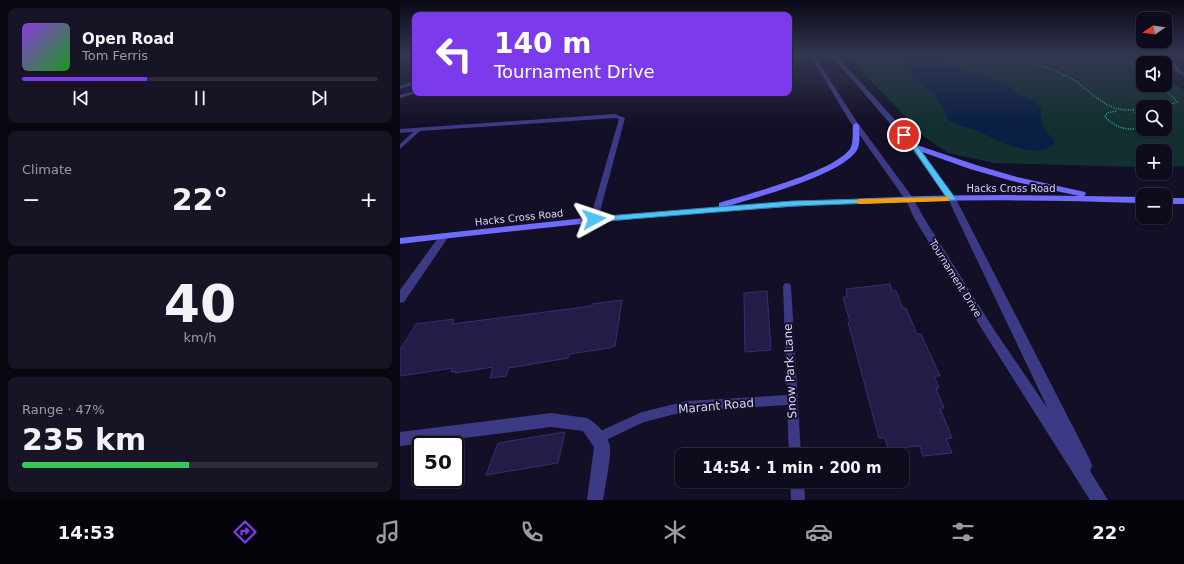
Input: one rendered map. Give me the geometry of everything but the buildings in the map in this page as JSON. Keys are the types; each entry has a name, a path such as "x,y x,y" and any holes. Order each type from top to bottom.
{"main road":[{"path":"706,210 821,172 844,161 854,149 856,125"},
{"path":"914,146 973,167 1015,179 1106,198"},
{"name":"Hacks Cross Road","path":"400,241 594,219 792,203 952,199 1106,198 1136,200"},
{"path":"1172,201 1184,201"}],"street":[{"name":"Tournament Drive","path":"827,78 856,125 910,200 918,218 989,331 1100,500"},
{"name":"Tournament Drive","path":"854,78 914,146 952,199 1100,500"},
{"path":"400,299 444,236"},
{"path":"400,439 552,420 587,425 598,438 602,446 595,500"}],"lane":[{"path":"400,88 412,83"},
{"path":"400,97 412,93"},
{"path":"400,131 616,116 622,118 594,219"},
{"path":"400,147 418,130"},
{"name":"Snow Park Lane","path":"787,286 791,400 794,448"},
{"name":"Marant Road","path":"598,438 642,417 687,406 791,400"},
{"path":"797,488 798,500"}],"path":[{"path":"1070,78 1102,102 1116,110"},
{"path":"1136,129 1114,124 1105,117 1107,113 1116,110 1133,110 1136,106 1142,104 1169,105 1177,102 1175,98 1164,92"},
{"path":"1133,110 1136,113"}],"green space":[{"path":"869,78 1136,78 1136,92 1172,92 1172,82 1184,91 1184,166 1172,167 1172,144 1136,144 1136,167 995,163 948,153 923,136"}],"water":[{"path":"915,78 988,78 1007,85 1016,93 1035,101 1041,109 1042,126 1055,142 1048,148 1039,150 1018,148 948,120 937,97"}],"slow traffic":[{"path":"859,201 946,199"}],"route":[{"path":"594,219 792,203 952,199 914,146 904,135"}]}
